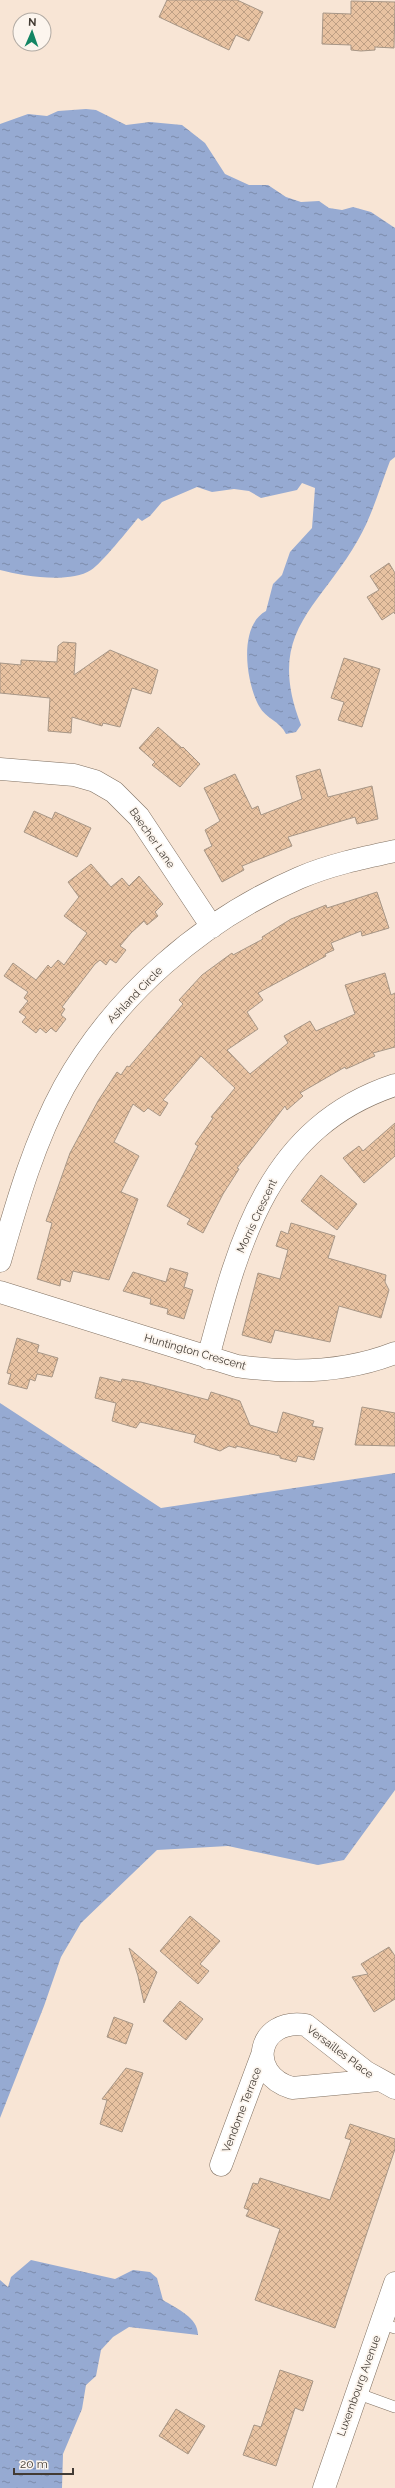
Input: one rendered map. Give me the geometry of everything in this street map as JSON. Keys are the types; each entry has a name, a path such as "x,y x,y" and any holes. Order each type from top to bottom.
{"street":[{"name":"Baecher Lane","path":"0,769 74,775 95,781 114,792 139,817 212,927"},
{"name":"Ashland Circle","path":"0,1261 19,1193 37,1144 64,1088 85,1053 110,1020 146,982 212,927 258,898 300,878 353,860 395,851"},
{"name":"Morris Crescent","path":"208,1358 227,1285 242,1245 263,1196 281,1166 300,1143 322,1122 353,1103 395,1085"},
{"name":"Huntington Crescent","path":"0,1292 237,1366 270,1371 304,1372 351,1366 395,1352"},
{"name":"Versailles Place","path":"294,2023 306,2025 387,2084 292,2088 280,2084 270,2077 264,2067 262,2055 265,2043 277,2029 294,2023"},
{"name":"Vendome Terrace","path":"221,2165 262,2055"},
{"name":"Luxembourg Avenue","path":"324,2488 356,2393 388,2326 395,2283"}],"lane":[{"path":"356,2393 395,2407"}],"water":[{"path":"86,109 96,110 126,125 150,122 182,125 205,143 225,174 249,185 268,185 286,197 301,202 319,201 329,208 342,210 353,207 371,212 395,228 395,457 390,461 363,531 343,564 301,624 293,644 289,667 291,693 301,725 296,732 286,734 280,726 265,714 259,706 254,696 248,669 248,641 251,629 257,618 266,611 273,584 282,575 290,552 312,528 315,488 302,483 297,490 261,498 249,491 234,489 212,492 197,487 162,502 150,516 142,521 138,518 102,561 91,570 82,574 71,577 46,578 0,570 0,124 28,114 47,116 58,111"},
{"path":"0,1403 161,1508 395,1473 395,1790 344,1860 318,1865 228,1846 157,1850 81,1923 61,1957 44,2006 0,2118"},
{"path":"31,2260 115,2279 133,2270 150,2272 157,2278 163,2300 191,2318 197,2329 198,2335 129,2327 113,2337 101,2350 96,2376 86,2385 82,2409 63,2454 62,2488 0,2488 0,2280 8,2287 11,2277"}],"building":[{"path":"167,0 237,0 263,12 249,41 236,35 229,50 159,17"},
{"path":"351,1 395,2 394,48 375,47 375,50 361,51 351,50 351,45 322,44 323,13 351,14"},
{"path":"389,563 395,573 395,614 394,612 382,620 367,597 379,590 370,576"},
{"path":"63,642 76,643 74,675 110,650 158,670 151,694 132,688 120,727 103,723 102,726 72,717 71,733 48,731 50,698 0,693 0,663 21,665 21,660 57,662 58,646"},
{"path":"344,658 380,669 362,727 338,720 344,702 331,698"},
{"path":"158,727 182,748 183,747 200,764 180,787 152,765 155,762 139,748"},
{"path":"320,769 328,797 372,786 378,819 357,824 355,817 288,837 292,846 242,866 244,870 222,882 204,850 212,846 205,830 220,821 204,788 235,774 252,809 258,806 261,815 302,799 296,776"},
{"path":"34,811 52,819 55,812 91,828 77,857 24,832"},
{"path":"91,864 111,887 122,878 129,886 139,876 163,904 155,912 158,916 147,925 144,921 120,946 126,950 116,963 110,959 106,965 100,960 95,964 62,1007 65,1009 61,1015 66,1019 56,1032 51,1028 46,1033 40,1028 36,1033 22,1022 26,1017 19,1012 28,1001 24,998 28,992 4,976 13,963 36,980 48,965 51,968 58,960 64,965 87,933 64,916 79,897 68,882"},
{"path":"377,892 389,928 362,936 361,931 331,943 334,950 325,954 326,956 258,993 263,1000 247,1012 258,1029 227,1050 250,1074 288,1043 284,1036 310,1021 316,1031 355,1014 345,985 385,973 391,995 395,993 395,1047 373,1053 375,1056 346,1069 345,1067 300,1093 303,1096 287,1110 285,1106 237,1168 239,1169 223,1194 203,1233 187,1224 190,1219 167,1206 198,1146 195,1144 213,1118 211,1117 235,1088 201,1056 163,1100 168,1103 160,1116 148,1108 144,1112 133,1104 114,1142 139,1156 121,1192 138,1199 109,1280 73,1271 70,1282 61,1279 60,1286 37,1279 52,1223 46,1221 70,1153 98,1101 117,1072 121,1075 127,1066 129,1067 183,1004 179,1000 202,975 232,953 233,955 263,939 262,937 291,919 326,905 327,908"},
{"path":"395,1123 395,1156 364,1183 343,1158 359,1146 363,1151"},
{"path":"321,1175 357,1204 337,1230 301,1201"},
{"path":"291,1223 335,1236 328,1258 386,1275 385,1282 389,1290 381,1318 339,1306 330,1342 275,1330 271,1343 242,1335 258,1273 280,1279 288,1250 276,1246 281,1231 288,1234"},
{"path":"170,1268 188,1273 184,1287 193,1290 184,1319 167,1314 168,1309 150,1304 151,1299 123,1291 133,1272 166,1282"},
{"path":"17,1338 39,1345 37,1352 58,1358 52,1377 37,1374 35,1381 30,1379 27,1389 8,1384 11,1374 7,1373"},
{"path":"100,1377 121,1382 122,1379 141,1382 208,1400 211,1392 240,1401 250,1425 277,1433 283,1412 314,1421 312,1426 323,1428 314,1460 298,1456 296,1462 280,1458 280,1456 236,1446 236,1448 229,1446 220,1451 194,1442 196,1435 140,1422 136,1428 112,1421 116,1403 95,1398"},
{"path":"362,1407 395,1413 395,1446 355,1445"},
{"path":"190,1916 220,1941 200,1964 209,1971 198,1984 160,1951"},
{"path":"389,1947 395,1956 395,1999 374,2012 352,1977 368,1974 361,1964"},
{"path":"129,1948 157,1972 144,2003 138,1976"},
{"path":"180,2001 203,2019 186,2040 163,2021"},
{"path":"114,2017 133,2024 126,2044 107,2037"},
{"path":"126,2068 143,2073 122,2132 100,2124 107,2100 102,2099"},
{"path":"350,2124 395,2139 395,2149 335,2328 255,2300 280,2229 246,2216 249,2210 244,2208 253,2183 258,2184 260,2178 330,2200 351,2140 345,2138"},
{"path":"280,2370 313,2381 303,2411 295,2408 276,2466 243,2455 254,2425 261,2427"},
{"path":"176,2409 205,2426 188,2454 159,2436"}]}
